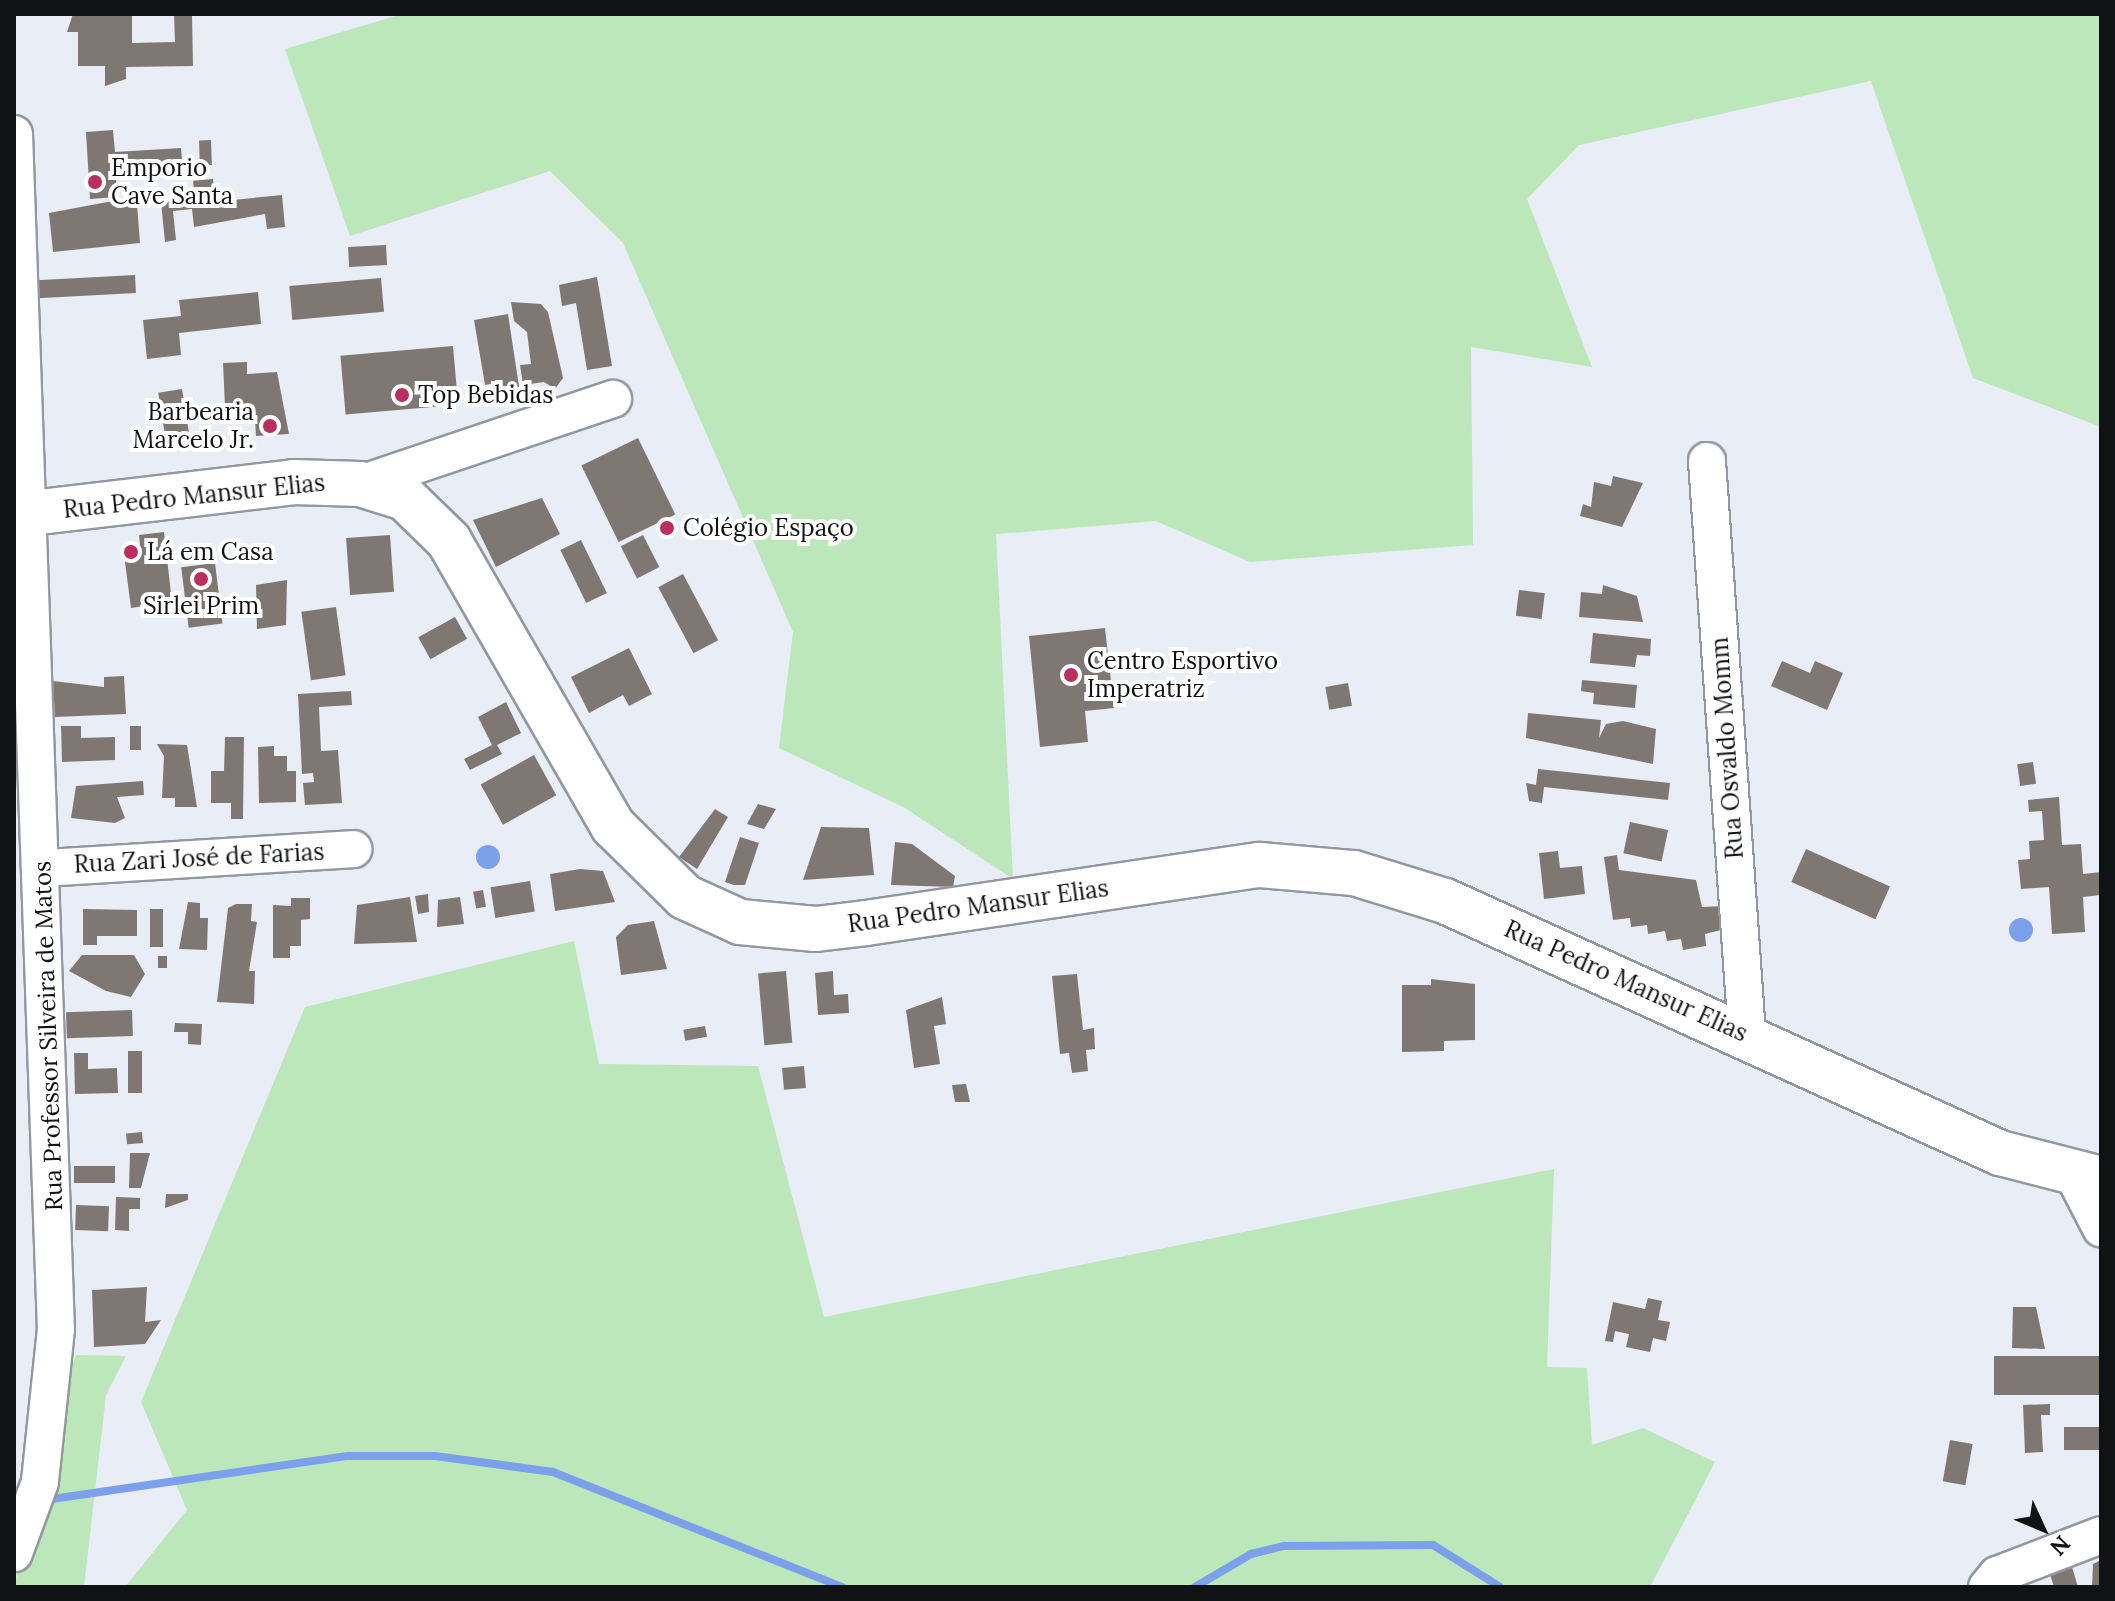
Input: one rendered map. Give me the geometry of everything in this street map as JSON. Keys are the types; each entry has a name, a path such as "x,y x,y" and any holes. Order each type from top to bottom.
{"main road":[{"name":"Rua Pedro Mansur Elias","path":"21,514 294,482 360,484 405,498 436,524 597,803 652,868 710,911 740,922 816,929 1260,865 1314,867 1445,901 1747,1034 2000,1153 2088,1177"}],"street":[{"name":"Rua Professor Silveira de Matos","path":"14,134 21,514 44,868 55,1362 40,1482 14,1553"},
{"path":"360,484 613,399"},
{"name":"Rua Osvaldo Momm","path":"1707,461 1747,1034"},
{"name":"Rua Zari José de Farias","path":"44,868 353,849"},
{"path":"2088,1177 2101,1228"},
{"path":"1987,1587 1997,1575 2101,1535"}],"green space":[{"path":"402,14 2101,14 2101,427 1973,378 1871,81 1579,145 1527,199 1592,367 1471,347 1473,545 1250,562 1156,521 996,534 1013,879 905,808 779,748 793,632 623,243 550,171 350,236 285,49"},
{"path":"574,941 599,1064 758,1066 824,1317 1554,1169 1547,1367 1587,1368 1592,1445 1643,1428 1715,1462 1650,1587 125,1587 187,1510 141,1402 305,1007"},
{"path":"76,1355 126,1356 106,1395 84,1587 14,1587 59,1398"}],"water":[{"path":"488,845 499,852 500,857 493,868 488,869 477,862 476,857 483,846"},
{"path":"2021,918 2032,925 2033,930 2026,941 2021,942 2010,935 2009,930 2016,919"}],"building":[{"path":"73,14 132,14 132,43 175,42 174,14 192,14 193,66 126,67 126,79 105,86 105,66 78,66 78,32 67,32"},
{"path":"113,130 115,152 181,148 183,171 116,176 117,197 90,199 86,132"},
{"path":"199,140 211,140 212,165 200,165"},
{"path":"213,179 214,191 194,193 193,181"},
{"path":"233,194 233,200 282,195 285,227 267,229 265,214 194,227 192,209 173,211 176,240 165,242 161,202"},
{"path":"118,200 119,206 137,204 140,243 53,252 49,213"},
{"path":"386,245 387,265 349,267 348,247"},
{"path":"135,275 136,293 28,299 27,281"},
{"path":"597,277 612,366 587,370 576,303 562,306 559,285"},
{"path":"381,278 384,312 292,320 289,286"},
{"path":"258,292 261,324 179,333 181,355 147,359 143,320 181,316 179,300"},
{"path":"511,302 541,304 548,312 563,378 555,389 544,382 523,385 520,365 531,364 527,332 514,321"},
{"path":"508,314 520,393 504,395 502,382 485,385 474,320"},
{"path":"453,346 458,405 346,415 340,356"},
{"path":"247,362 247,374 277,372 289,434 256,436 254,405 225,407 223,363"},
{"path":"182,389 191,446 167,450 158,393"},
{"path":"638,438 675,514 619,542 581,466"},
{"path":"1613,476 1643,483 1622,527 1580,516 1583,504 1591,507 1594,482 1611,486"},
{"path":"542,498 560,534 496,567 473,520"},
{"path":"164,532 172,602 131,608 123,547 140,545 139,535"},
{"path":"390,535 394,592 350,595 346,538"},
{"path":"643,535 659,567 637,578 621,546"},
{"path":"581,540 607,593 586,603 560,550"},
{"path":"215,563 222,624 189,628 181,567"},
{"path":"683,574 718,640 693,653 658,587"},
{"path":"287,580 286,625 257,629 256,585"},
{"path":"1603,585 1637,596 1643,622 1579,617 1581,592 1602,594"},
{"path":"1519,590 1545,593 1542,619 1516,616"},
{"path":"336,607 346,675 311,680 301,612"},
{"path":"455,617 467,639 430,659 418,637"},
{"path":"1105,628 1114,708 1085,711 1088,742 1040,747 1029,636"},
{"path":"1593,633 1651,639 1650,656 1637,655 1635,667 1590,663"},
{"path":"629,648 652,694 629,706 623,695 589,713 571,677"},
{"path":"1782,661 1810,673 1815,661 1843,673 1827,710 1771,686"},
{"path":"124,676 126,714 55,717 53,681 104,687 104,677"},
{"path":"1582,680 1637,685 1635,708 1593,704 1594,693 1581,691"},
{"path":"1348,683 1352,706 1329,710 1325,687"},
{"path":"351,691 352,705 319,707 321,751 338,750 342,803 305,805 303,783 314,782 313,773 302,774 298,694"},
{"path":"506,702 521,733 497,745 502,754 470,770 464,759 492,745 478,717"},
{"path":"1528,713 1601,720 1599,738 1606,724 1623,721 1656,729 1653,764 1526,738"},
{"path":"61,726 81,726 81,738 115,737 115,760 62,762"},
{"path":"130,726 141,726 141,750 130,750"},
{"path":"225,737 244,737 243,819 231,819 231,803 211,803 211,771 224,771"},
{"path":"157,744 187,745 197,807 175,807 175,798 162,798 164,756"},
{"path":"274,746 274,756 287,756 287,771 296,771 296,802 259,803 258,747"},
{"path":"534,755 556,795 503,825 481,785"},
{"path":"2033,762 2036,784 2020,786 2017,764"},
{"path":"1538,769 1670,783 1668,800 1544,787 1542,803 1529,801 1526,783 1536,785"},
{"path":"143,781 144,795 117,797 125,818 115,823 71,818 76,786"},
{"path":"2059,797 2062,845 2081,844 2083,874 2101,872 2101,895 2083,897 2085,932 2052,934 2049,887 2021,889 2018,860 2030,859 2029,841 2044,840 2042,811 2029,812 2028,800"},
{"path":"758,804 776,809 764,829 747,824"},
{"path":"715,809 728,817 697,869 679,857"},
{"path":"1630,822 1668,830 1661,861 1623,853"},
{"path":"821,827 869,828 874,875 803,880"},
{"path":"740,837 759,843 745,885 734,885 725,882"},
{"path":"895,842 912,844 955,876 953,887 891,885"},
{"path":"1806,849 1890,886 1875,919 1791,882"},
{"path":"1558,851 1560,868 1582,866 1585,894 1544,899 1539,853"},
{"path":"1617,855 1619,870 1696,880 1702,907 1724,906 1725,929 1705,934 1706,946 1683,950 1681,939 1667,941 1665,931 1648,934 1647,925 1631,927 1630,918 1613,920 1604,857"},
{"path":"580,869 603,871 615,902 555,911 550,874"},
{"path":"530,881 535,912 495,918 490,887"},
{"path":"483,890 486,907 476,908 473,892"},
{"path":"428,894 429,912 418,914 415,896"},
{"path":"410,897 417,942 354,944 357,905"},
{"path":"460,897 464,924 437,927 438,900"},
{"path":"291,898 310,898 310,919 301,920 301,946 290,946 290,958 273,958 273,905 291,906"},
{"path":"188,902 200,903 200,918 208,918 207,950 179,949"},
{"path":"236,904 252,904 251,921 257,922 249,971 255,971 254,1004 217,1002 228,908"},
{"path":"83,909 137,910 137,936 97,936 97,945 83,945"},
{"path":"150,909 163,909 163,947 150,947"},
{"path":"654,921 667,969 621,975 616,937 628,925"},
{"path":"82,955 134,955 145,974 131,997 106,991 69,971"},
{"path":"158,956 167,956 167,968 158,968"},
{"path":"786,971 792,1043 764,1045 758,973"},
{"path":"833,971 834,995 848,994 849,1013 818,1015 815,973"},
{"path":"1077,974 1083,1030 1094,1028 1095,1049 1086,1050 1088,1071 1072,1073 1069,1053 1060,1054 1052,976"},
{"path":"1431,979 1475,984 1475,1040 1444,1041 1444,1051 1402,1052 1402,985 1431,985"},
{"path":"942,997 946,1024 934,1026 940,1064 914,1068 906,1010"},
{"path":"132,1010 133,1036 67,1038 66,1012"},
{"path":"175,1023 202,1024 201,1045 188,1044 188,1032 174,1032"},
{"path":"705,1026 707,1037 685,1041 683,1030"},
{"path":"128,1051 142,1051 142,1093 128,1093"},
{"path":"74,1053 88,1053 88,1069 117,1068 118,1093 75,1094"},
{"path":"804,1066 806,1088 784,1090 782,1068"},
{"path":"966,1084 970,1102 955,1102 952,1085"},
{"path":"142,1132 143,1143 127,1144 126,1133"},
{"path":"130,1153 150,1153 141,1188 129,1188"},
{"path":"74,1166 115,1166 115,1183 74,1183"},
{"path":"166,1194 188,1194 188,1200 165,1208"},
{"path":"116,1197 140,1198 140,1209 129,1209 129,1231 115,1230"},
{"path":"76,1205 109,1206 108,1231 75,1230"},
{"path":"147,1287 145,1322 161,1320 145,1344 94,1347 92,1290"},
{"path":"1648,1298 1662,1301 1658,1320 1670,1322 1666,1341 1653,1338 1650,1352 1626,1347 1629,1334 1615,1331 1613,1342 1605,1341 1613,1302 1645,1309"},
{"path":"2013,1307 2036,1307 2045,1349 2012,1348"},
{"path":"1994,1356 2101,1356 2101,1395 1994,1395"},
{"path":"2050,1404 2050,1415 2041,1415 2043,1452 2025,1453 2023,1405"},
{"path":"2064,1427 2101,1427 2101,1450 2064,1450"},
{"path":"1950,1440 1973,1444 1965,1485 1943,1481"},
{"path":"2101,1560 2101,1587 2092,1587 2093,1564"},
{"path":"2072,1567 2078,1587 2054,1587 2050,1574"}],"waterway":[{"path":"52,1499 348,1456 435,1456 553,1472 842,1587"},
{"path":"1195,1587 1251,1554 1284,1546 1433,1545 1500,1587"}],"place":[{"name":"Emporio Cave Santa","path":"95,182"},
{"name":"Top Bebidas","path":"402,395"},
{"name":"Barbearia Marcelo Jr.","path":"270,426"},
{"name":"Colégio Espaço","path":"667,528"},
{"name":"Lá em Casa","path":"131,552"},
{"name":"Sirlei Prim","path":"201,579"},
{"name":"Centro Esportivo Imperatriz","path":"1071,675"}]}
